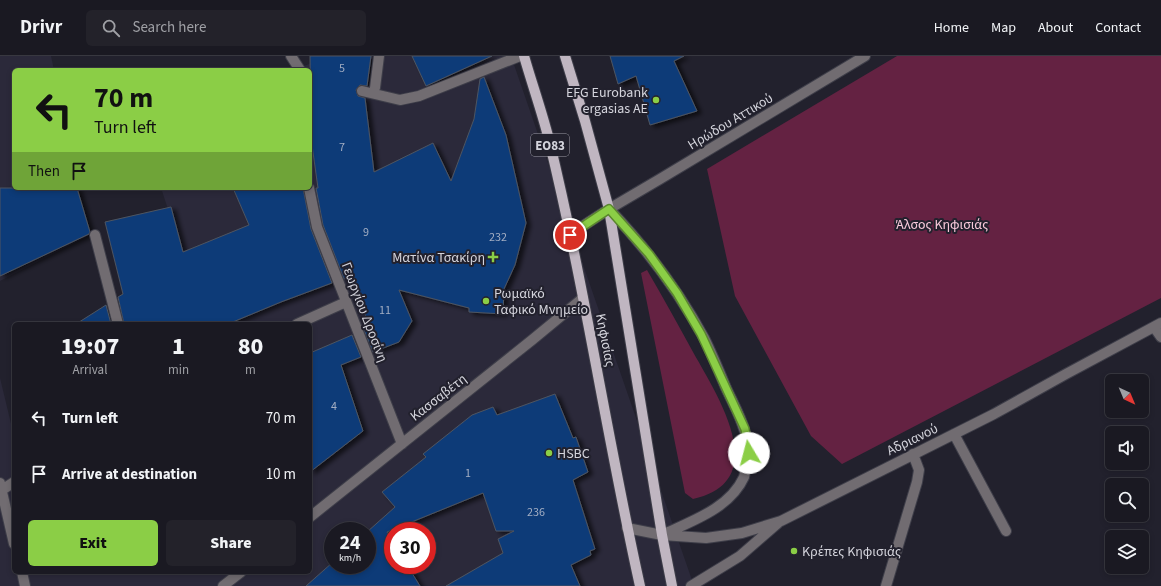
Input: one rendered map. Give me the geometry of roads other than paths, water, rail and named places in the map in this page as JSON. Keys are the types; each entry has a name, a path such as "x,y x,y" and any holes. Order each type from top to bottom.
{"main road":[{"name":"Κηφισίας","path":"524,56 548,138 570,235 627,528 640,586"},
{"name":"Κηφισίας","path":"565,56 585,121 609,209 662,535 672,586"}],"street":[{"path":"291,56 299,68"},
{"path":"300,68 302,56"},
{"path":"375,88 379,56"},
{"path":"362,91 400,100 413,97 520,56"},
{"name":"Ηρώδου Αττικού","path":"570,235 609,209 865,56"},
{"name":"Γεωργίου Δροσίνη","path":"309,190 317,227 402,444"},
{"path":"609,209 649,254 677,293 705,340 745,429 749,453 744,477 725,502 699,517 662,535"},
{"path":"95,235 117,322"},
{"name":"Κασσαβέτη","path":"312,515 583,298"},
{"path":"301,322 346,302"},
{"path":"1158,325 1161,337"},
{"name":"Αδριανού","path":"627,528 662,535 706,538 742,533 781,521 994,414 1158,325"},
{"path":"954,434 1006,531"},
{"path":"886,586 917,482 919,470 913,454"},
{"path":"12,483 1,486 4,528 12,541"},
{"path":"691,586 740,556 781,521"},
{"path":"22,574 25,586"},
{"path":"224,586 239,574"}],"place":[{"name":"EFG Eurobank ergasias AE","path":"656,100"},
{"name":"Ματίνα Τσακίρη","path":"493,257"},
{"name":"Ρωμαϊκό Ταφικό Μνημείο","path":"486,301"},
{"name":"HSBC","path":"549,453"},
{"name":"Κρέπες Κηφισιάς","path":"794,551"}],"park label":[{"name":"Άλσος Κηφισιάς","path":"942,224"}]}
